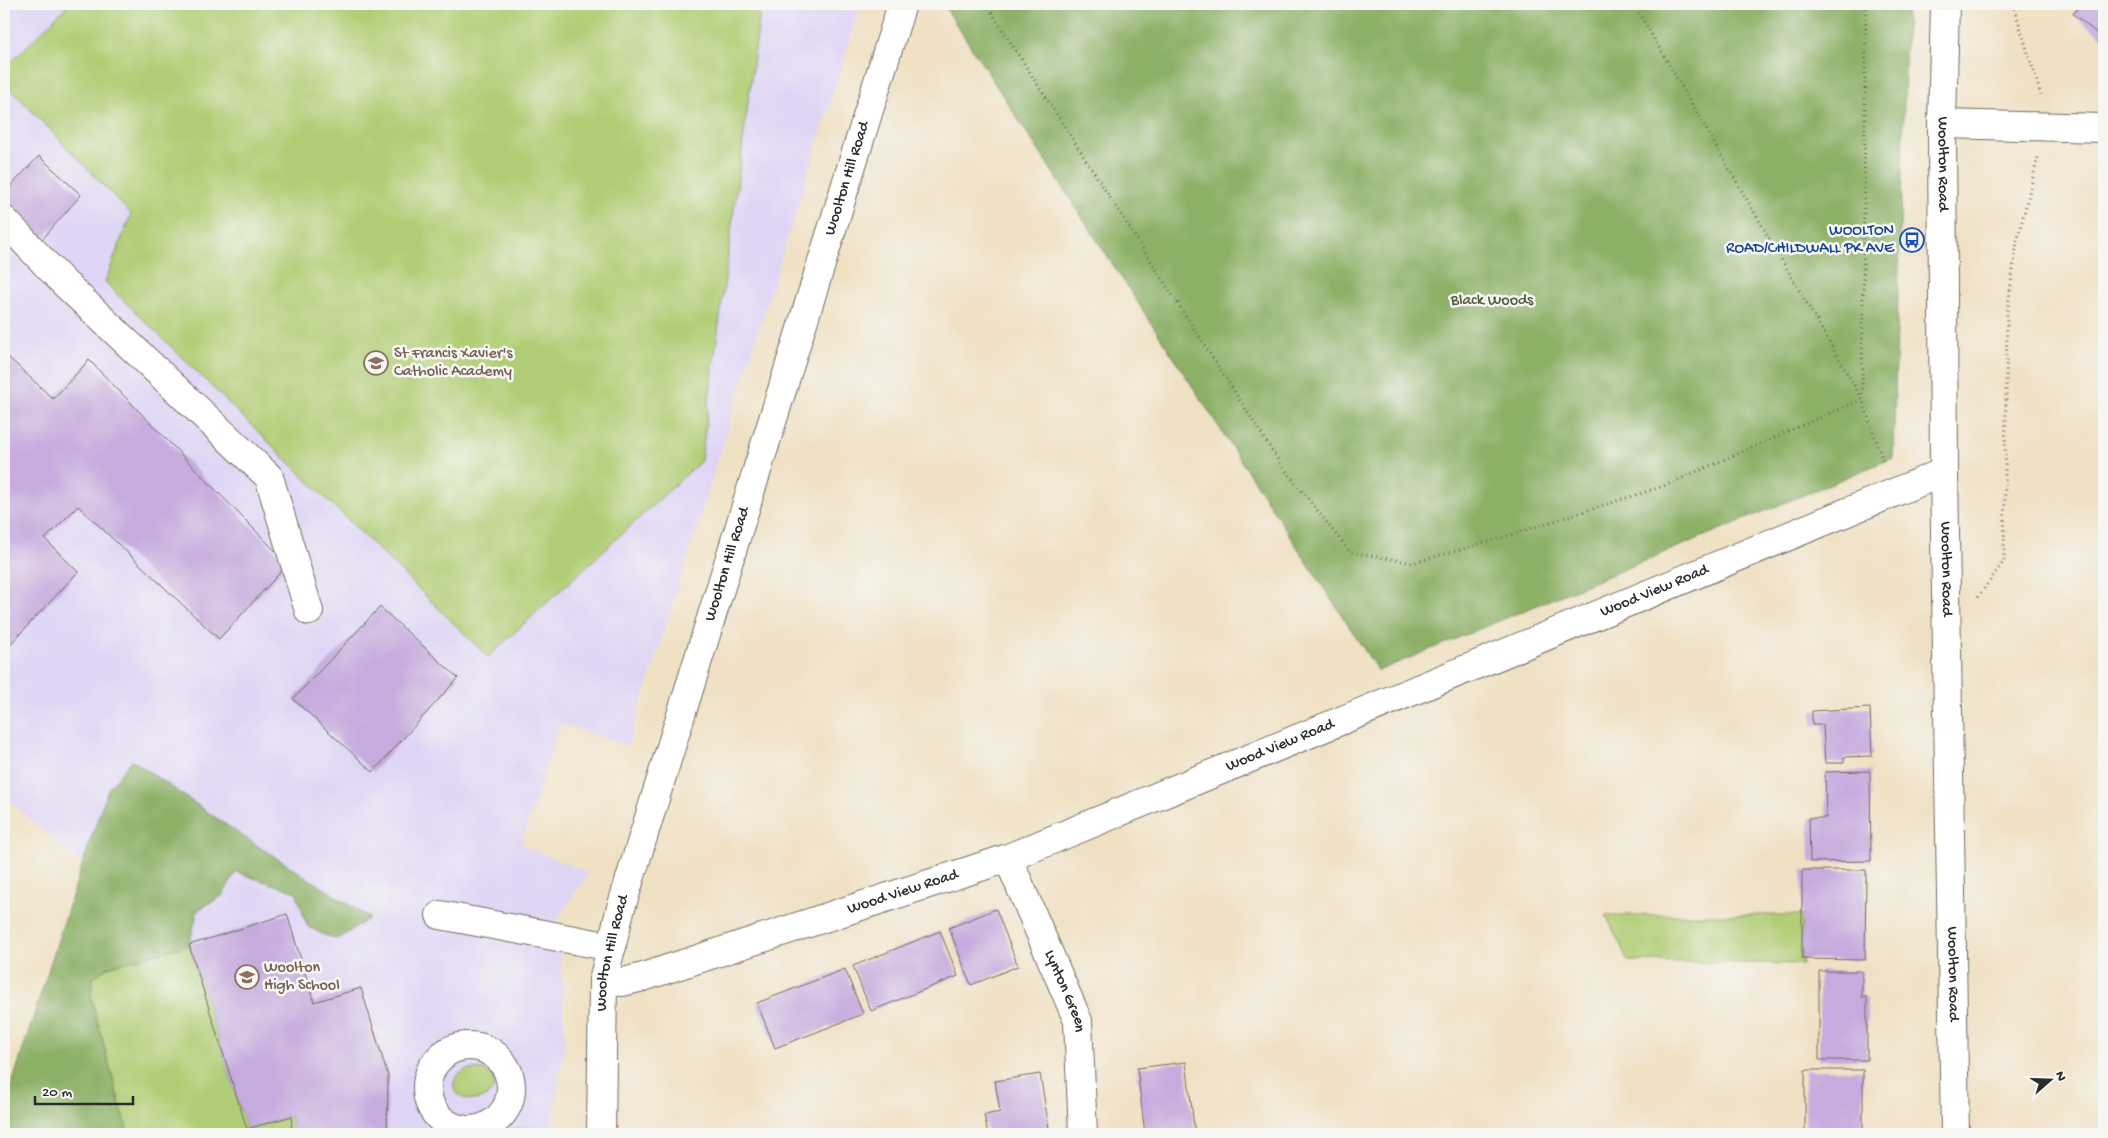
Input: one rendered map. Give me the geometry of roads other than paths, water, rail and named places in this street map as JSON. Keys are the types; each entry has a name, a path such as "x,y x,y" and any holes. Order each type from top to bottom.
{"street":[{"name":"Woolton Hill Road","path":"601,1134 603,981 612,947 630,880 902,4"},
{"name":"Woolton Road","path":"1945,4 1942,124 1944,472 1955,1134"},
{"path":"1942,124 2104,128"},
{"path":"4,220 61,280 269,477 309,611"},
{"name":"Wood View Road","path":"603,981 623,982 642,977 1008,858 1944,472"},
{"name":"Lynton Green","path":"1008,858 1078,1021 1083,1134"},
{"path":"440,915 612,947"}],"place":[{"name":"WOOLTON ROAD/CHILDWALL PK AVE","path":"1912,240"},
{"name":"St Francis Xavier's Catholic Academy","path":"376,363"},
{"name":"Woolton High School","path":"247,977"}],"park label":[{"name":"Black Woods","path":"1492,301"}]}
